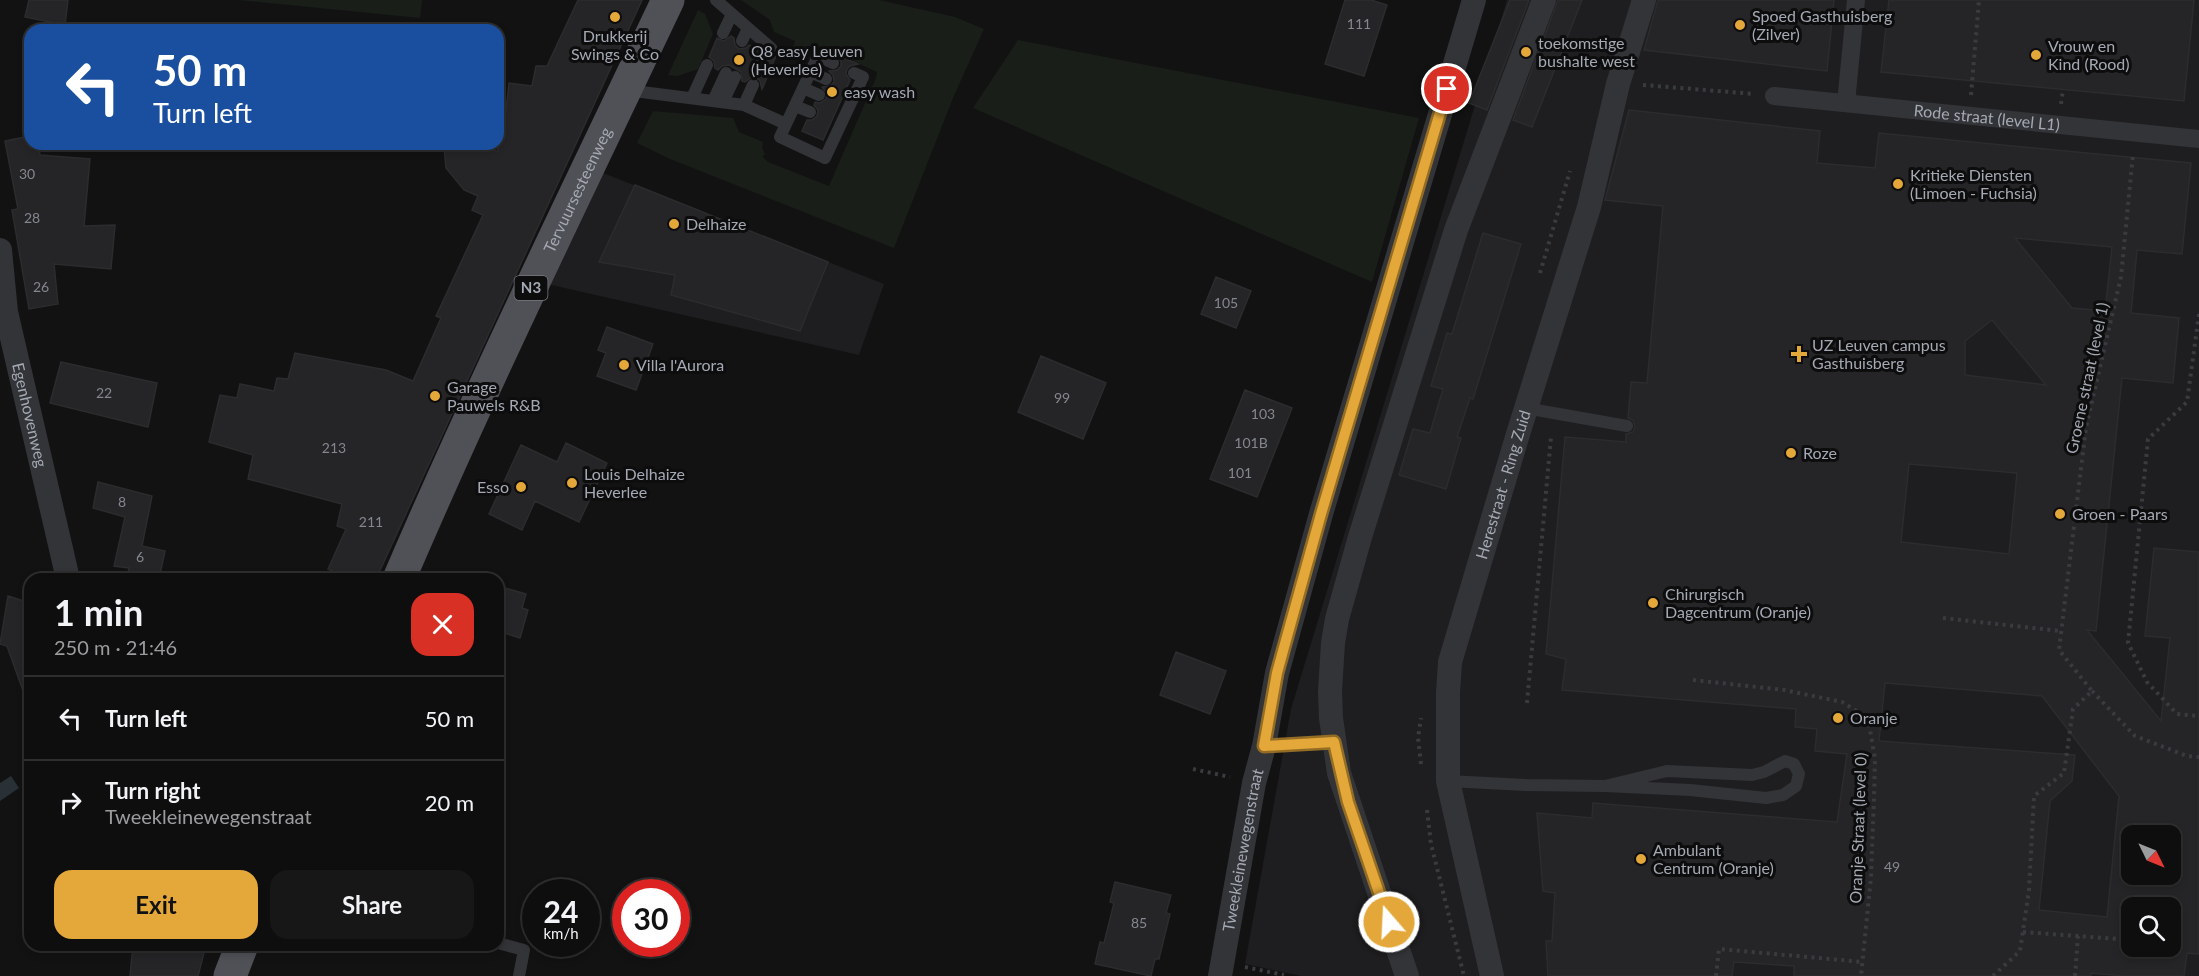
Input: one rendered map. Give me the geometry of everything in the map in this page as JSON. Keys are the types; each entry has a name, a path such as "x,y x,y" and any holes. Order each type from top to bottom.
{"main road":[{"name":"Tervuursesteenweg","path":"402,573 438,488 668,0"},
{"path":"230,976 240,951"}],"street":[{"name":"Tweekleinewegenstraat","path":"1222,970 1254,783 1264,746 1277,673 1474,0"},
{"path":"1407,976 1348,802 1334,742 1331,718 1331,667 1337,619 1456,230 1544,0"},
{"name":"Herestraat - Ring Zuid","path":"1492,976 1448,781 1450,662 1589,207 1618,84 1644,0"},
{"path":"1846,103 1856,0"},
{"name":"Rode straat (level L1)","path":"1774,96 2199,139"},
{"name":"Egenhovenweg","path":"0,250 6,312 67,573"}],"lane":[{"path":"717,0 732,14 749,37 771,48 768,53"},
{"path":"723,33 732,14"},
{"path":"833,63 818,56 780,137 825,158 835,124 851,92 863,77 854,73"},
{"path":"692,98 708,65"},
{"path":"811,72 826,79"},
{"path":"718,101 730,75"},
{"path":"744,105 753,86"},
{"path":"803,88 819,95"},
{"path":"625,90 744,105 786,124"},
{"path":"795,106 810,112"},
{"path":"1526,408 1627,426"},
{"path":"1264,746 1334,742"},
{"path":"1448,781 1690,790 1766,798 1783,795 1796,786 1799,774 1794,764 1785,761 1764,772 1752,775 1667,771 1605,786"},
{"path":"504,945 524,950 519,976"}],"path":[{"path":"1970,101 1979,0"},
{"path":"1641,85 1774,96"},
{"name":"Groene straat (level 1)","path":"2134,132 2121,277 2086,427 2059,650 2092,691 2135,736 2187,756 2199,757"},
{"path":"2199,314 2187,402 2148,439 2128,643 2147,682 2177,714 2199,716"},
{"path":"1527,703 1551,437"},
{"path":"1943,618 2060,631"},
{"name":"Oranje Straat (level 0)","path":"1693,680 1784,690 1842,702 1868,718 1875,759 1874,798 1861,976"},
{"path":"1993,976 2020,951 2029,890 2034,796 2064,773 2073,709 2092,691"},
{"path":"1193,769 1254,783"},
{"path":"2023,932 2121,939"},
{"path":"2075,976 2078,936"},
{"path":"1716,976 1719,949 1863,962"},
{"path":"1222,970 1284,975"}],"shaded area":[{"path":"238,0 422,0 420,18"},
{"path":"741,0 879,0 955,17 984,29 953,98 894,248 670,159 637,143 653,111 733,118 739,132 763,142 765,155 762,156 768,162 829,186 877,72 821,46 808,50 798,75 796,74 801,60 791,54 795,41 774,32 770,20"},
{"name":"UZ Leuven campus Gasthuisberg","path":"1507,0 2199,0 2199,976 1301,976 1245,964 1291,709"},
{"path":"698,10 705,14 713,34 698,69 677,76 668,75"},
{"path":"1018,40 1419,118 1372,282 973,108"},
{"path":"588,167 884,284 859,355 534,281"},
{"path":"11,776 19,788 0,801 0,783"}],"building":[{"path":"29,0 68,0 65,24 25,17"},
{"path":"578,0 642,0 379,573 337,573 328,569 346,529 337,526 342,504 248,479 253,455 209,442 220,395 237,398 240,384 274,391 277,378 288,379 295,353 386,370 413,381 441,318 436,316 483,215 472,210 478,196 464,190 446,168 444,150 504,150 504,111 506,111 509,83 532,86 536,66 547,66"},
{"path":"1345,0 1371,0 1387,5 1364,76 1325,64"},
{"path":"1510,0 1529,0 1487,110 1469,103"},
{"path":"1558,0 1582,0 1532,127 1513,120"},
{"name":"Spoed Gasthuisberg (Zilver)","path":"1658,0 1834,0 1827,71 1644,50"},
{"name":"Vrouw en Kind (Rood)","path":"1889,0 2194,0 2184,101 1881,72"},
{"path":"731,36 739,49 749,45 760,49 764,60 771,60 776,56 762,89 757,78 752,77 745,82 742,81 741,72 729,65 722,66 718,70 715,68 714,61 709,57 717,38 724,41"},
{"name":"easy wash","path":"837,55 858,64 847,69 846,74 850,80 823,140 802,131 807,120 812,120 817,116 818,110 814,105 815,102 820,103 826,99 827,94 822,87 830,86 834,82 833,75 829,71 837,70 841,66"},
{"path":"1629,110 1820,131 1817,163 1875,168 1879,133 2191,163 2182,254 2137,250 2131,313 2179,318 2173,383 2122,378 2096,631 2087,630 2161,721 2170,638 2145,636 2154,548 2199,552 2199,954 2187,953 2184,976 2124,976 2091,973 2091,976 1794,976 1794,966 1734,962 1732,976 1548,976 1546,941 1552,941 1555,893 1543,891 1537,813 1592,818 1593,803 1837,822 1847,754 1815,751 1817,729 1795,727 1796,709 1562,690 1566,659 1546,654 1565,437 1626,442 1626,434 1633,432 1635,427 1633,420 1628,418 1631,382 1647,383 1663,206 1605,200","holes":["2015,238 2112,247 2105,311 2072,308","1992,320 2046,385 1965,375 1965,341","1909,464 2017,473 2009,554 1901,542","1885,683 2042,696 2119,796 2107,917 2039,910 2050,801 2072,781 2075,755 1879,741"]},
{"path":"24,137 24,150 39,150 40,155 90,159 84,226 115,225 111,269 54,264 58,304 29,309 12,210 18,209 5,141"},
{"name":"Delhaize","path":"635,185 828,262 800,331 671,295 675,275 599,262"},
{"path":"1483,233 1521,244 1473,399 1470,398 1457,437 1461,438 1446,489 1399,475 1413,429 1430,433 1443,389 1431,386 1447,333 1452,334"},
{"path":"1216,277 1251,291 1236,328 1201,314"},
{"name":"Villa l'Aurora","path":"607,327 653,344 636,390 597,376 606,353 598,350"},
{"path":"1041,356 1106,383 1083,439 1018,412"},
{"path":"61,362 157,383 148,427 50,403"},
{"path":"1245,390 1292,408 1257,497 1210,479"},
{"path":"566,443 607,463 579,522 535,501 522,530 489,514 521,445 557,462"},
{"path":"98,482 152,496 142,546 165,551 160,573 128,573 129,568 114,566 125,517 93,508"},
{"path":"504,588 526,594 522,608 528,610 520,638 504,633"},
{"path":"8,596 24,601 24,694 7,646 0,644"},
{"path":"1176,652 1226,671 1210,714 1160,695"},
{"path":"1115,882 1171,895 1166,913 1170,914 1159,959 1155,959 1151,976 1095,964 1100,942 1104,943 1114,903 1110,902"},
{"path":"132,951 204,951 198,976 130,976"}],"place":[{"name":"Drukkerij Swings & Co","path":"615,17"},
{"name":"Spoed Gasthuisberg (Zilver)","path":"1740,25"},
{"name":"toekomstige bushalte west","path":"1526,52"},
{"name":"Vrouw en Kind (Rood)","path":"2036,55"},
{"name":"Q8 easy Leuven (Heverlee)","path":"739,60"},
{"name":"easy wash","path":"832,92"},
{"name":"Kritieke Diensten (Limoen - Fuchsia)","path":"1898,184"},
{"name":"Delhaize","path":"674,224"},
{"name":"UZ Leuven campus Gasthuisberg","path":"1799,354"},
{"name":"Villa l'Aurora","path":"624,365"},
{"name":"Garage Pauwels R&B","path":"435,396"},
{"name":"Roze","path":"1791,453"},
{"name":"Louis Delhaize Heverlee","path":"572,483"},
{"name":"Esso","path":"521,487"},
{"name":"Groen - Paars","path":"2060,514"},
{"name":"Chirurgisch Dagcentrum (Oranje)","path":"1653,603"},
{"name":"Oranje","path":"1838,718"},
{"name":"Ambulant Centrum (Oranje)","path":"1641,859"}],"route":[{"path":"1389,922 1348,802 1334,742 1264,746 1277,673 1321,514 1447,89"}]}
